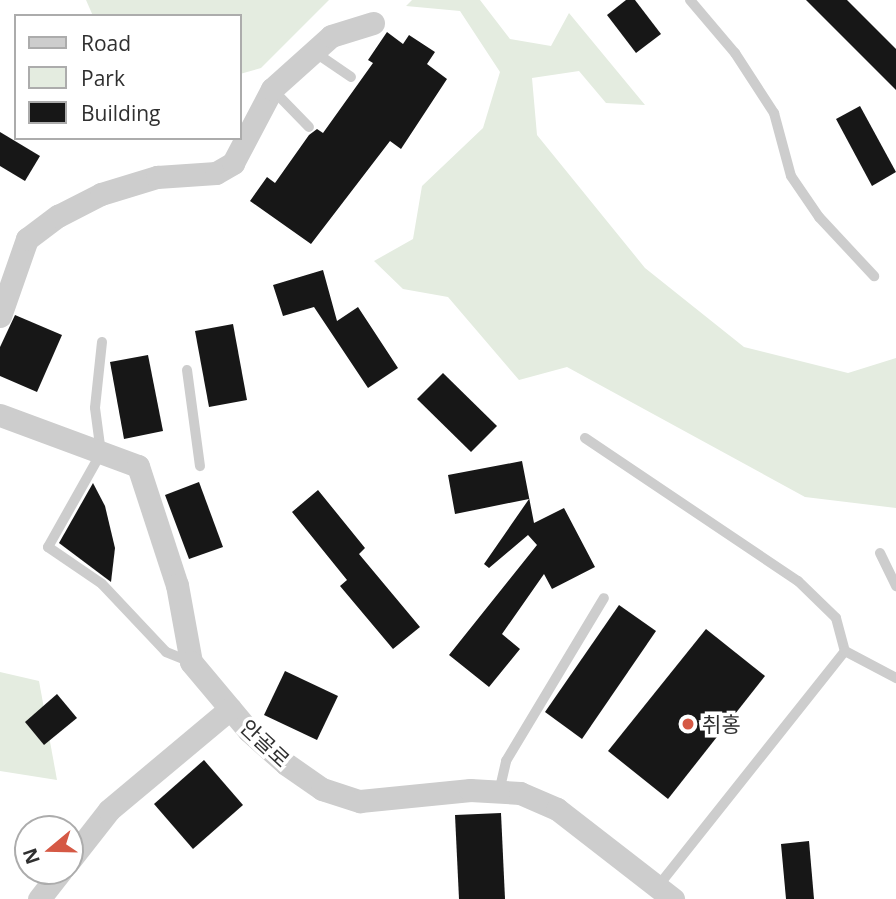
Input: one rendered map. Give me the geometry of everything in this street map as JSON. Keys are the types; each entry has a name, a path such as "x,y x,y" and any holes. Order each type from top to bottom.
{"street":[{"path":"0,316 27,239 58,216 101,194 157,177 216,173 233,163 272,89 331,36 373,23"},
{"name":"안골로","path":"0,415 138,466 177,585 191,662 230,709 286,764 322,789 360,801 520,793 557,809 665,892"},
{"path":"84,842 109,810 230,709"},
{"path":"39,899 50,885"}],"lane":[{"path":"690,0 734,54 774,114 791,176 819,217 874,276"},
{"path":"313,51 351,77"},
{"path":"272,89 309,127"},
{"path":"102,342 95,408 102,453 48,547 102,584 166,652 191,662"},
{"path":"187,370 200,466"},
{"path":"585,438 798,581 836,618 845,651 896,678"},
{"path":"880,553 896,586"},
{"path":"499,792 506,761 604,598"},
{"path":"665,892 845,651"}],"green space":[{"path":"86,0 329,0 261,68 242,73 242,14 92,14"},
{"path":"412,0 480,0 510,39 551,46 569,13 645,105 606,103 579,71 532,78 537,135 645,268 744,347 848,373 896,358 896,508 805,497 567,367 519,380 448,297 403,289 374,261 413,239 422,186 483,128 500,72 460,11 406,6"},
{"path":"0,672 39,681 57,780 0,771"}],"building":[{"path":"626,0 635,0 661,34 636,53 607,15"},
{"path":"806,0 847,0 896,49 896,90"},
{"path":"387,32 403,44 409,35 435,52 427,64 447,79 401,149 390,141 311,244 250,201 267,177 275,183 309,135 317,129 323,133 373,63 368,60"},
{"path":"860,106 896,172 872,186 836,119"},
{"path":"0,132 40,156 25,181 0,166"},
{"path":"323,270 337,321 358,307 398,368 368,388 314,307 283,316 273,285"},
{"path":"15,315 62,335 37,392 0,376 0,347"},
{"path":"233,324 247,400 209,407 195,331"},
{"path":"148,355 163,431 124,439 110,362"},
{"path":"443,373 497,426 471,452 417,399"},
{"path":"522,461 534,523 564,508 595,567 552,589 544,574 502,634 520,649 489,687 449,655 537,545 528,535 489,568 484,564 529,499 455,514 448,475"},
{"path":"199,482 223,547 189,559 165,495"},
{"path":"93,483 105,506 115,548 111,582 59,543"},
{"path":"318,490 365,548 359,554 420,627 393,649 340,586 347,580 292,512"},
{"path":"619,605 656,631 582,739 545,712"},
{"path":"706,629 765,676 668,799 608,751"},
{"path":"285,671 338,696 317,740 264,715"},
{"path":"57,694 77,718 44,745 25,722"},
{"path":"204,760 243,805 193,849 154,804"},
{"path":"501,813 505,899 459,899 455,815"},
{"path":"809,841 814,899 786,899 781,844"}],"place":[{"name":"취홍","path":"688,724"}]}
